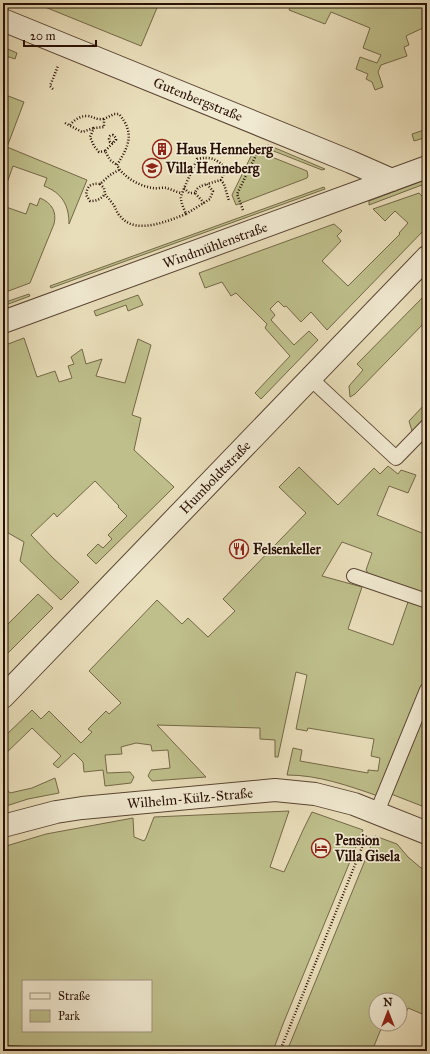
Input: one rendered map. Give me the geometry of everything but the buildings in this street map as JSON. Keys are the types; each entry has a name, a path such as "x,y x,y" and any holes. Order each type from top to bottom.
{"street":[{"name":"Gutenbergstraße","path":"3,20 269,128 392,180"},
{"name":"Windmühlenstraße","path":"3,322 427,167"},
{"name":"Humboldtstraße","path":"3,697 427,258"},
{"name":"Wilhelm-Külz-Straße","path":"3,826 49,813 82,808 275,790 315,794 354,804 427,833"}],"lane":[{"path":"310,378 396,458 427,426"},
{"path":"354,576 427,601"},
{"path":"377,812 427,690"}],"path":[{"path":"70,125 75,119 88,116 96,120 104,119 114,114 119,114 124,120 129,138 117,165"},
{"path":"65,123 82,132 94,128 104,127 104,119"},
{"path":"94,128 90,137 94,146 99,152 105,151 113,143"},
{"path":"244,210 237,194 269,128"},
{"path":"105,151 110,160 117,165 119,170 127,177 152,188 165,188 181,193"},
{"path":"186,214 181,193 197,159 205,158 217,160 226,168 220,180 201,186 196,189 195,193"},
{"path":"105,194 102,198 96,201 90,200 86,195 86,190 89,186 100,184 110,175 119,170"},
{"path":"220,180 224,184 229,201"},
{"path":"100,184 104,188 105,194 113,203 120,217 128,223 150,226 186,214 210,198 213,191 207,184"},
{"path":"184,188 189,193 195,193 204,202"},
{"path":"280,1051 366,836"}],"green space":[{"path":"35,3 159,3 141,46"},
{"path":"292,3 427,3 427,26 406,36 409,45 404,47 407,56 381,65 378,72 383,87 375,90 372,82 366,79 368,74 356,69 360,57 377,63 381,55 363,48 370,28 331,12 325,24 289,10"},
{"path":"3,47 17,53 15,59 6,56 3,64"},
{"path":"3,94 24,102 7,147 87,180 69,224 68,211 63,200 56,192 44,186 47,178 13,166 3,194"},
{"path":"427,129 427,137 414,141 412,134"},
{"path":"268,145 325,169 322,170 266,148"},
{"path":"254,150 307,171 307,178 236,205 232,195"},
{"path":"427,179 427,183 369,205 369,201"},
{"path":"324,187 325,189 51,288 50,286"},
{"path":"419,193 427,201 427,227 327,330 311,312 301,322 286,306 284,307 278,301 270,309 275,315 271,320 294,345 309,331 318,340 261,399 255,393 290,356 265,328 267,324 236,293 231,296 222,282 205,288 199,273 334,224 342,231 337,236 341,241 322,261 348,286 400,234 399,233 408,223 395,211 385,221 373,209"},
{"path":"3,194 6,195 3,202"},
{"path":"40,198 48,202 53,208 55,216 54,224 30,283 3,293 3,206 26,214 30,203 37,206"},
{"path":"427,293 427,320 355,394 350,397 349,386 363,370 357,364"},
{"path":"29,294 30,296 3,306 3,303"},
{"path":"138,295 143,305 128,311 126,305 96,316 94,311"},
{"path":"24,338 37,377 55,371 59,382 72,378 68,366 74,364 71,357 82,349 86,364 102,359 96,376 125,383 138,339 151,345 132,415 141,418 134,450 174,487 96,564 87,555 98,544 103,548 112,539 108,535 127,516 95,481 57,517 54,513 31,535 79,582 61,600 20,561 24,542 3,530 3,346"},
{"path":"427,402 427,419 412,431 409,421"},
{"path":"388,466 398,474 401,470 416,475 408,493 389,486 377,515 427,535 427,596 370,576 366,570 372,553 342,542 322,576 362,587 348,629 393,645 408,602 427,608 427,675 378,796 322,779 299,775 287,775 293,748 302,750 300,761 368,773 368,770 378,771 380,758 371,756 374,739 308,728 307,731 296,729 307,675 296,672 278,757 275,757 275,740 260,739 260,728 157,725 206,777 152,781 148,776 151,770 170,768 168,750 152,751 151,745 136,743 121,747 122,754 105,755 107,773 130,772 134,777 131,783 105,786 103,770 84,772 83,762 74,753 58,768 53,764 61,756 32,728 3,756 3,738 32,710 41,719 49,711 81,743 92,732 88,729 106,711 109,714 121,703 89,671 157,600 182,624 188,618 208,637 235,611 223,599 306,513 279,487 299,467 338,505 374,468 380,474"},
{"path":"38,594 53,608 3,658 3,629"},
{"path":"427,705 427,808 391,794"},
{"path":"55,778 59,793 28,799 3,807 3,785 10,793 32,788"},
{"path":"289,811 270,867 284,872 312,812 363,830 273,1051 94,1051 3,1045 3,847 46,834 133,818 134,837 144,841 154,817"},
{"path":"375,836 397,844 408,857 421,868 427,870 427,1016 408,1008 408,992 368,992 368,1032 380,1032 372,1051 363,1051 353,1048 347,1051 287,1051"}],"place":[{"name":"Haus Henneberg","path":"162,149"},
{"name":"Villa Henneberg","path":"152,168"},
{"name":"Felsenkeller","path":"239,549"},
{"name":"Pension Villa Gisela","path":"321,848"}]}
